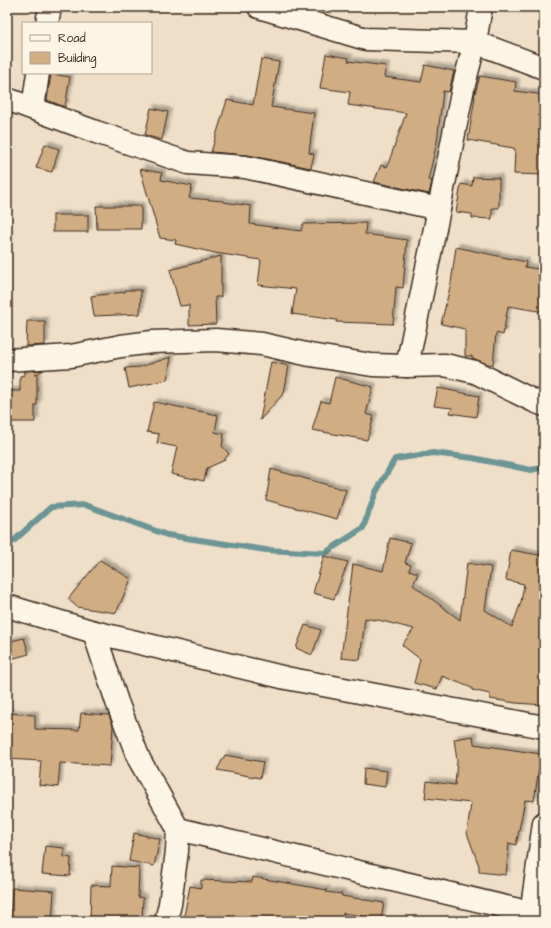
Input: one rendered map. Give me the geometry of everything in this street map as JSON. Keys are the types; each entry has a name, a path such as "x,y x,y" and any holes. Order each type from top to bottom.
{"street":[{"path":"47,22 50,7"},
{"path":"259,7 366,39 475,42 544,68"},
{"path":"407,366 463,88 475,42 481,7"},
{"path":"33,108 38,74"},
{"path":"7,99 96,132 188,163 245,167 439,209"},
{"path":"7,360 71,356 121,346 152,342 216,340 262,344 310,355 372,365 445,365 475,372 544,405"},
{"path":"7,606 94,632 286,678 544,727"},
{"path":"94,632 116,702 139,759 178,829 177,851 170,904 166,921"},
{"path":"178,829 535,916 544,823"}],"building":[{"path":"326,54 349,58 348,61 386,66 384,77 421,82 425,65 454,71 449,92 443,91 437,142 428,180 432,181 429,194 374,182 381,165 387,167 406,113 348,105 350,92 320,88"},
{"path":"261,59 279,62 271,107 314,113 309,153 314,154 311,168 248,155 211,152 227,100 253,105"},
{"path":"51,74 70,77 65,107 47,100"},
{"path":"480,76 516,82 515,91 544,95 544,175 514,174 515,149 468,140 474,97"},
{"path":"151,108 168,112 162,140 145,135"},
{"path":"45,144 59,149 52,172 36,168"},
{"path":"140,169 162,173 161,180 192,186 189,198 223,201 251,206 250,224 301,231 303,224 366,223 365,234 407,240 403,288 396,287 393,324 336,322 337,320 292,314 296,289 258,285 261,260 215,253 175,244 176,240 160,238"},
{"path":"473,177 499,178 499,208 492,208 492,219 472,218 472,214 456,212 461,184 472,186"},
{"path":"96,206 141,206 141,229 97,229"},
{"path":"53,215 88,215 88,232 53,232"},
{"path":"456,247 526,262 525,267 544,270 544,312 508,306 503,335 496,333 493,365 472,358 472,356 465,356 465,329 441,324 451,283"},
{"path":"221,256 221,297 215,297 216,324 189,325 189,305 180,306 170,270"},
{"path":"125,290 141,290 140,314 94,316 91,296 125,292"},
{"path":"27,321 45,321 45,345 26,346"},
{"path":"171,357 167,380 129,388 125,368 140,367"},
{"path":"271,362 289,366 284,393 260,420"},
{"path":"44,370 34,375 37,374 37,405 35,405 35,422 7,422 7,391 20,391 20,376 25,375 25,371"},
{"path":"335,377 373,387 366,414 374,416 367,440 312,430 321,401 329,403"},
{"path":"438,388 479,396 476,417 450,413 452,408 434,406"},
{"path":"154,402 218,415 215,432 224,434 222,446 229,454 223,461 207,468 204,481 171,474 177,447 157,443 159,434 147,432"},
{"path":"271,469 346,490 337,519 266,500"},
{"path":"390,538 411,543 405,563 411,565 409,570 418,573 413,585 460,620 467,563 491,567 485,610 512,627 521,602 524,584 506,580 511,550 544,556 544,646 540,656 544,659 544,705 490,699 490,694 472,690 472,688 442,676 437,689 414,683 420,659 402,645 414,629 374,619 365,618 360,660 341,658 353,564 383,571"},
{"path":"324,556 348,562 334,599 313,593"},
{"path":"100,560 131,579 116,613 77,607 68,599"},
{"path":"305,625 321,630 312,655 296,648"},
{"path":"24,638 29,654 7,660 7,642"},
{"path":"7,713 35,715 35,729 79,730 81,713 109,715 113,726 110,766 60,763 58,787 39,785 41,761 7,759"},
{"path":"473,736 474,744 541,754 534,801 525,800 516,845 509,843 506,875 479,872 479,866 467,833 471,803 425,798 427,781 455,785 457,761 454,739"},
{"path":"225,755 263,762 260,778 217,770"},
{"path":"364,768 387,771 385,787 363,784"},
{"path":"134,833 160,839 154,866 129,861"},
{"path":"45,846 64,848 64,857 71,858 70,876 42,874"},
{"path":"112,866 139,868 138,897 143,898 142,919 125,918 125,921 90,921 91,885 111,886"},
{"path":"253,877 327,890 326,892 342,894 342,896 384,903 381,919 343,913 343,921 183,921 190,886 201,888 201,880 252,882"},
{"path":"12,888 54,891 52,921 10,921"}],"waterway":[{"path":"7,547 51,507 85,505 167,535 266,550 325,553 363,528 376,492 395,459 433,453 473,458 531,470 544,467"}]}
